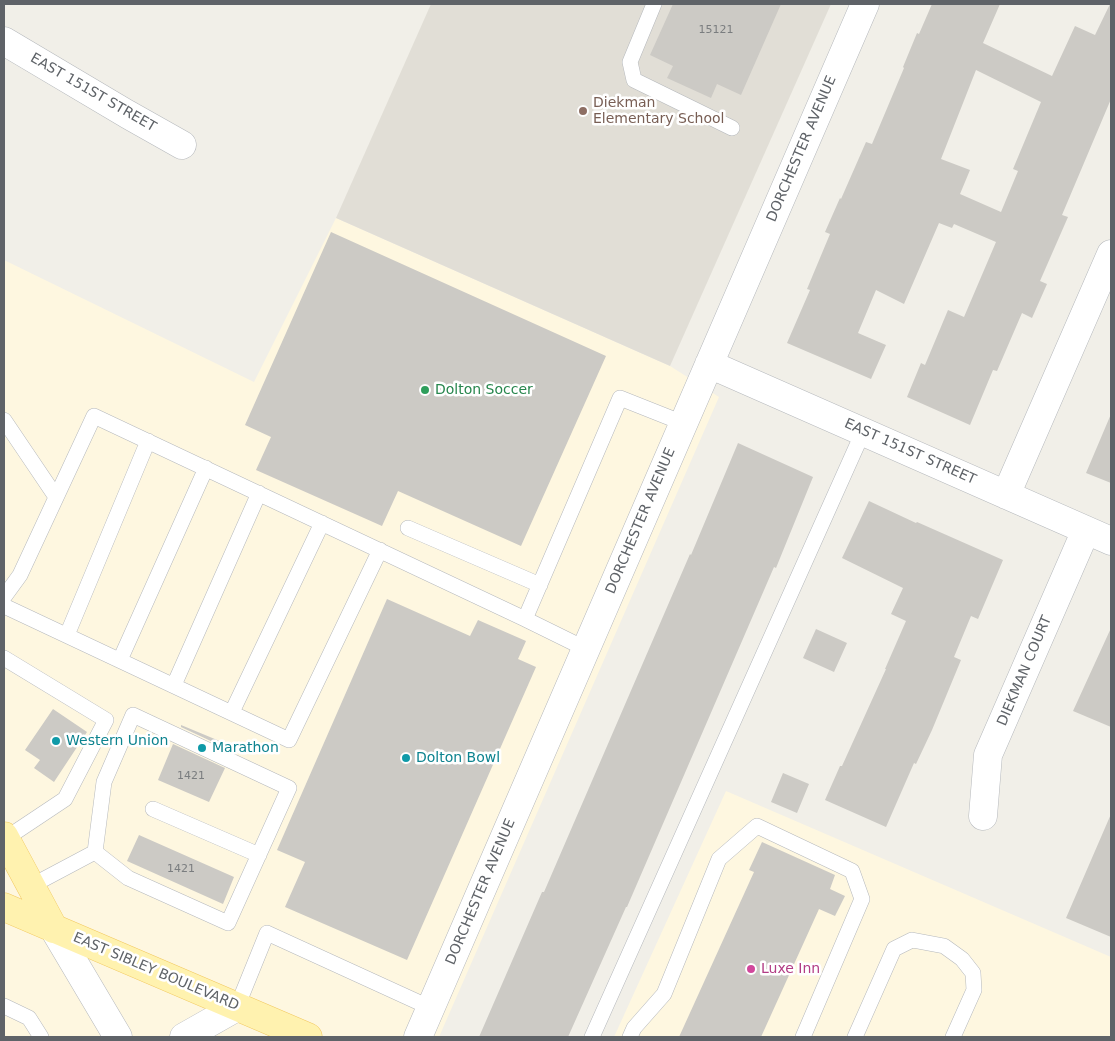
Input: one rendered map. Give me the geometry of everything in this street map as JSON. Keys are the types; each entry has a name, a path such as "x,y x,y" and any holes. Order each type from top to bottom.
{"main road":[{"path":"5,837 54,929"},
{"name":"EAST SIBLEY BOULEVARD","path":"4,907 308,1037"}],"street":[{"name":"DORCHESTER AVENUE","path":"418,1037 864,4"},
{"name":"EAST 151ST STREET","path":"4,41 182,145"},
{"path":"1006,494 1111,254"},
{"name":"EAST 151ST STREET","path":"709,364 1111,541"},
{"name":"DIEKMAN COURT","path":"983,816 988,755 1086,530"},
{"path":"54,929 118,1037"},
{"path":"184,1037 237,1007"}],"lane":[{"path":"654,4 630,62 634,80 732,128"},
{"path":"525,619 620,398 683,423"},
{"path":"4,597 20,575 94,416 586,649"},
{"path":"4,420 56,497"},
{"path":"592,1037 863,432"},
{"path":"67,635 148,441"},
{"path":"120,660 206,468"},
{"path":"174,685 259,494"},
{"path":"232,712 322,523"},
{"path":"408,528 540,585"},
{"path":"4,606 289,740 380,550"},
{"path":"4,658 106,720 65,799 5,837"},
{"path":"133,715 289,788 228,923 128,878 95,852 104,782 133,715"},
{"path":"153,809 259,855"},
{"path":"630,1037 634,1028 664,994 720,859 757,826 852,871 862,899 803,1037"},
{"path":"31,886 95,852"},
{"path":"237,1007 267,933 431,1008"},
{"path":"855,1037 894,949 912,940 944,946 962,959 973,973 974,990 953,1037"},
{"path":"4,1006 29,1018 41,1037"}],"shaded area":[{"name":"Diekman Elementary School","path":"431,4 831,4 670,366 336,218"},
{"path":"336,218 670,366 719,397 439,1037 4,1037 4,260 254,382"},
{"path":"726,791 1111,957 1111,1037 614,1037"}],"building":[{"path":"673,4 781,4 741,95 717,84 711,98 667,78 673,66 650,55"},
{"path":"932,4 1000,4 983,43 1052,76 1075,26 1095,35 1111,4 1111,99 1062,215 1068,217 1040,281 1047,284 1032,318 1022,313 997,371 993,370 970,425 907,397 921,363 925,365 948,310 964,317 996,242 954,224 952,228 939,223 904,304 876,290 858,333 886,345 871,379 787,343 810,290 807,289 830,234 825,232 866,142 872,144 917,33 919,34","holes":["976,70 1041,102 1013,169 1018,171 1001,212 960,194 970,170 941,159"]},
{"name":"Dolton Soccer","path":"331,232 606,356 521,546 398,491 382,526 256,470 271,437 245,425"},
{"path":"1111,414 1111,483 1086,473"},
{"path":"738,443 813,477 776,568 774,567 627,907 568,1037 479,1037 691,555"},
{"path":"869,501 1003,560 978,619 971,616 954,657 961,660 932,730 916,764 914,763 886,827 825,800 886,669 906,621 891,614 903,588 842,558"},
{"name":"Dolton Bowl","path":"387,599 470,636 478,620 526,641 518,659 536,667 407,960 285,907 305,862 277,850"},
{"path":"1111,628 1111,727 1073,711"},
{"path":"816,629 847,643 834,672 803,658"},
{"name":"Western Union","path":"53,709 87,732 54,782 34,768 40,760 25,750"},
{"path":"181,725 234,747 232,751 181,727"},
{"name":"Marathon","path":"173,744 225,768 209,802 158,780"},
{"path":"783,773 809,784 797,813 771,802"},
{"path":"1111,814 1111,937 1066,918"},
{"path":"139,835 234,877 223,904 127,861"},
{"name":"Luxe Inn","path":"762,842 835,875 830,889 845,896 835,916 819,909 761,1037 679,1037 754,872 749,870"}],"place":[{"name":"Diekman Elementary School","path":"583,111"},
{"name":"Dolton Soccer","path":"425,390"},
{"name":"Western Union","path":"56,741"},
{"name":"Marathon","path":"202,748"},
{"name":"Dolton Bowl","path":"406,758"},
{"name":"Luxe Inn","path":"751,969"}]}
